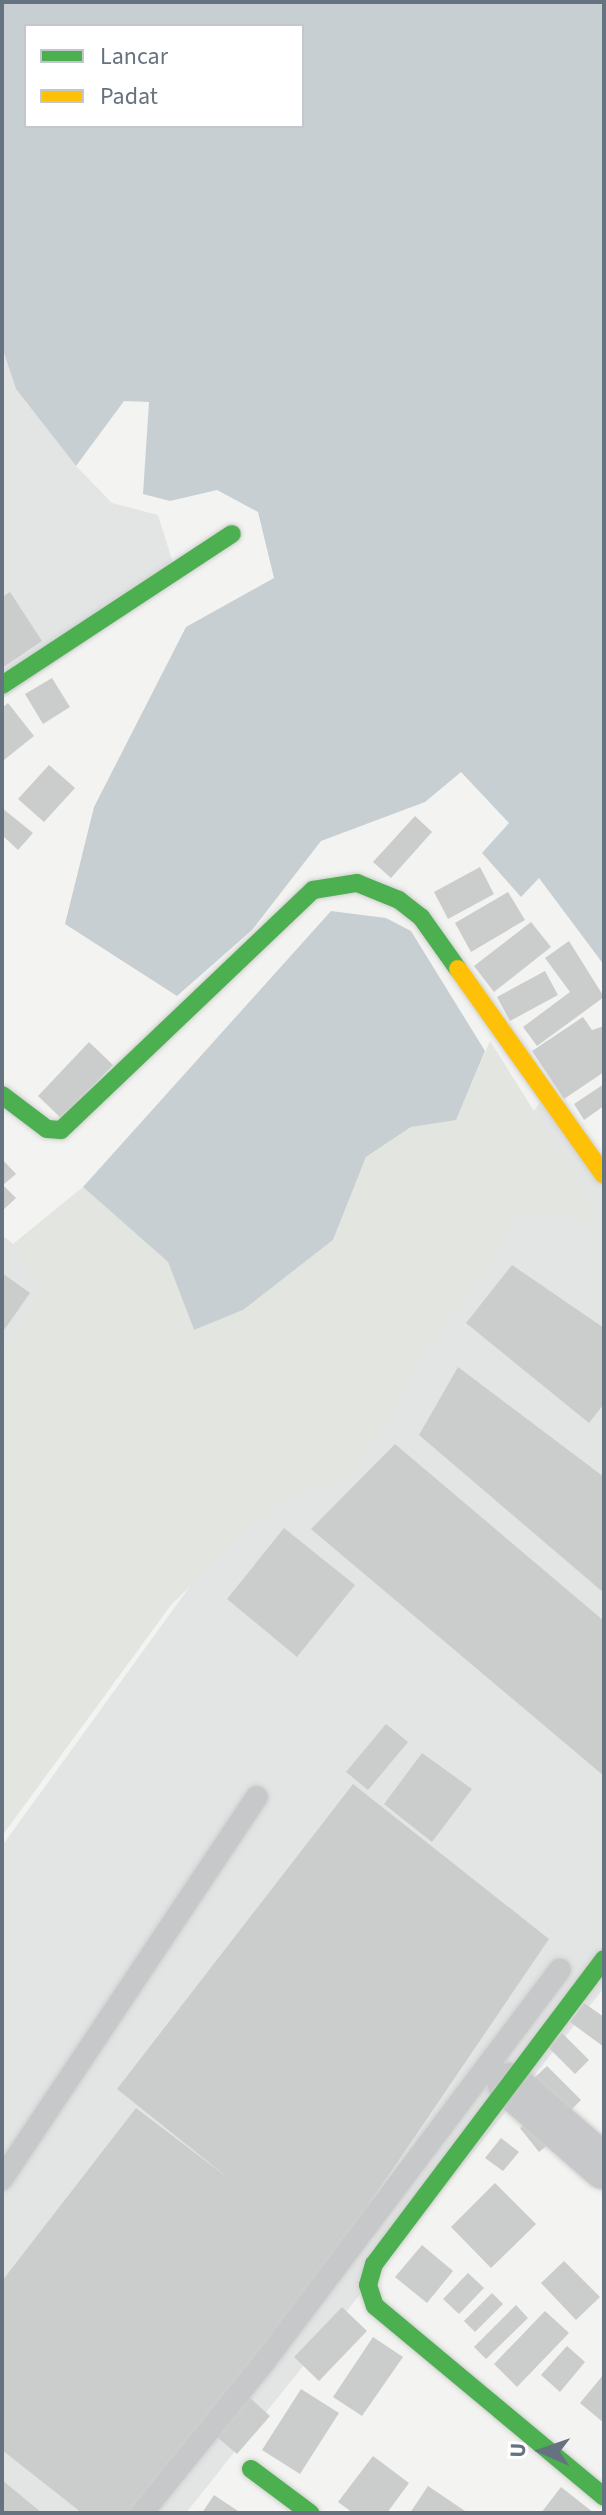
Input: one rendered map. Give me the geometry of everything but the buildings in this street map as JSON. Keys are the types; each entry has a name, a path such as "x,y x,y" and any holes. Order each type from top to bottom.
{"street":[{"path":"2,685 232,534"},
{"path":"2,1095 47,1129 61,1130 292,907 320,886 357,883 399,900 421,917 604,1175"},
{"path":"604,1959 374,2264 368,2290 375,2306 604,2497"},
{"path":"510,2085 604,2167"},
{"path":"251,2469 310,2513"}],"lane":[{"path":"2,2179 257,1797"},
{"path":"142,2513 265,2361 560,1970"}],"shaded area":[{"path":"2,2 604,2 604,965 539,878 521,897 482,853 509,823 461,772 425,802 321,841 252,930 177,996 65,924 94,807 186,627 274,578 258,512 217,490 170,501 143,494 149,402 124,401 76,466 16,389 2,347"},
{"path":"2,347 16,389 76,466 112,503 158,515 178,579 2,699"},
{"path":"331,911 386,918 411,931 485,1051 456,1120 411,1127 366,1157 333,1240 243,1310 194,1330 168,1262 83,1187"},
{"path":"490,1041 603,1221 513,1215 486,1273 441,1327 352,1478 297,1493 252,1525 171,1605 2,1836 2,1350 40,1294 13,1244 83,1187 168,1262 194,1330 243,1310 333,1240 366,1157 411,1127 456,1119"},
{"path":"551,1087 604,1173 604,1988 186,2513 2,2513 2,1846"},
{"path":"2,1235 13,1244 41,1294 2,1350"}],"traffic: fast":[{"path":"2,685 232,534"},
{"path":"2,1095 47,1129 61,1130 313,890 357,883 399,900 421,917 458,969"},
{"path":"604,1959 374,2264 368,2285 375,2306 604,2497"},
{"path":"251,2469 310,2513"}],"traffic: slow":[{"path":"458,969 604,1175"}]}
